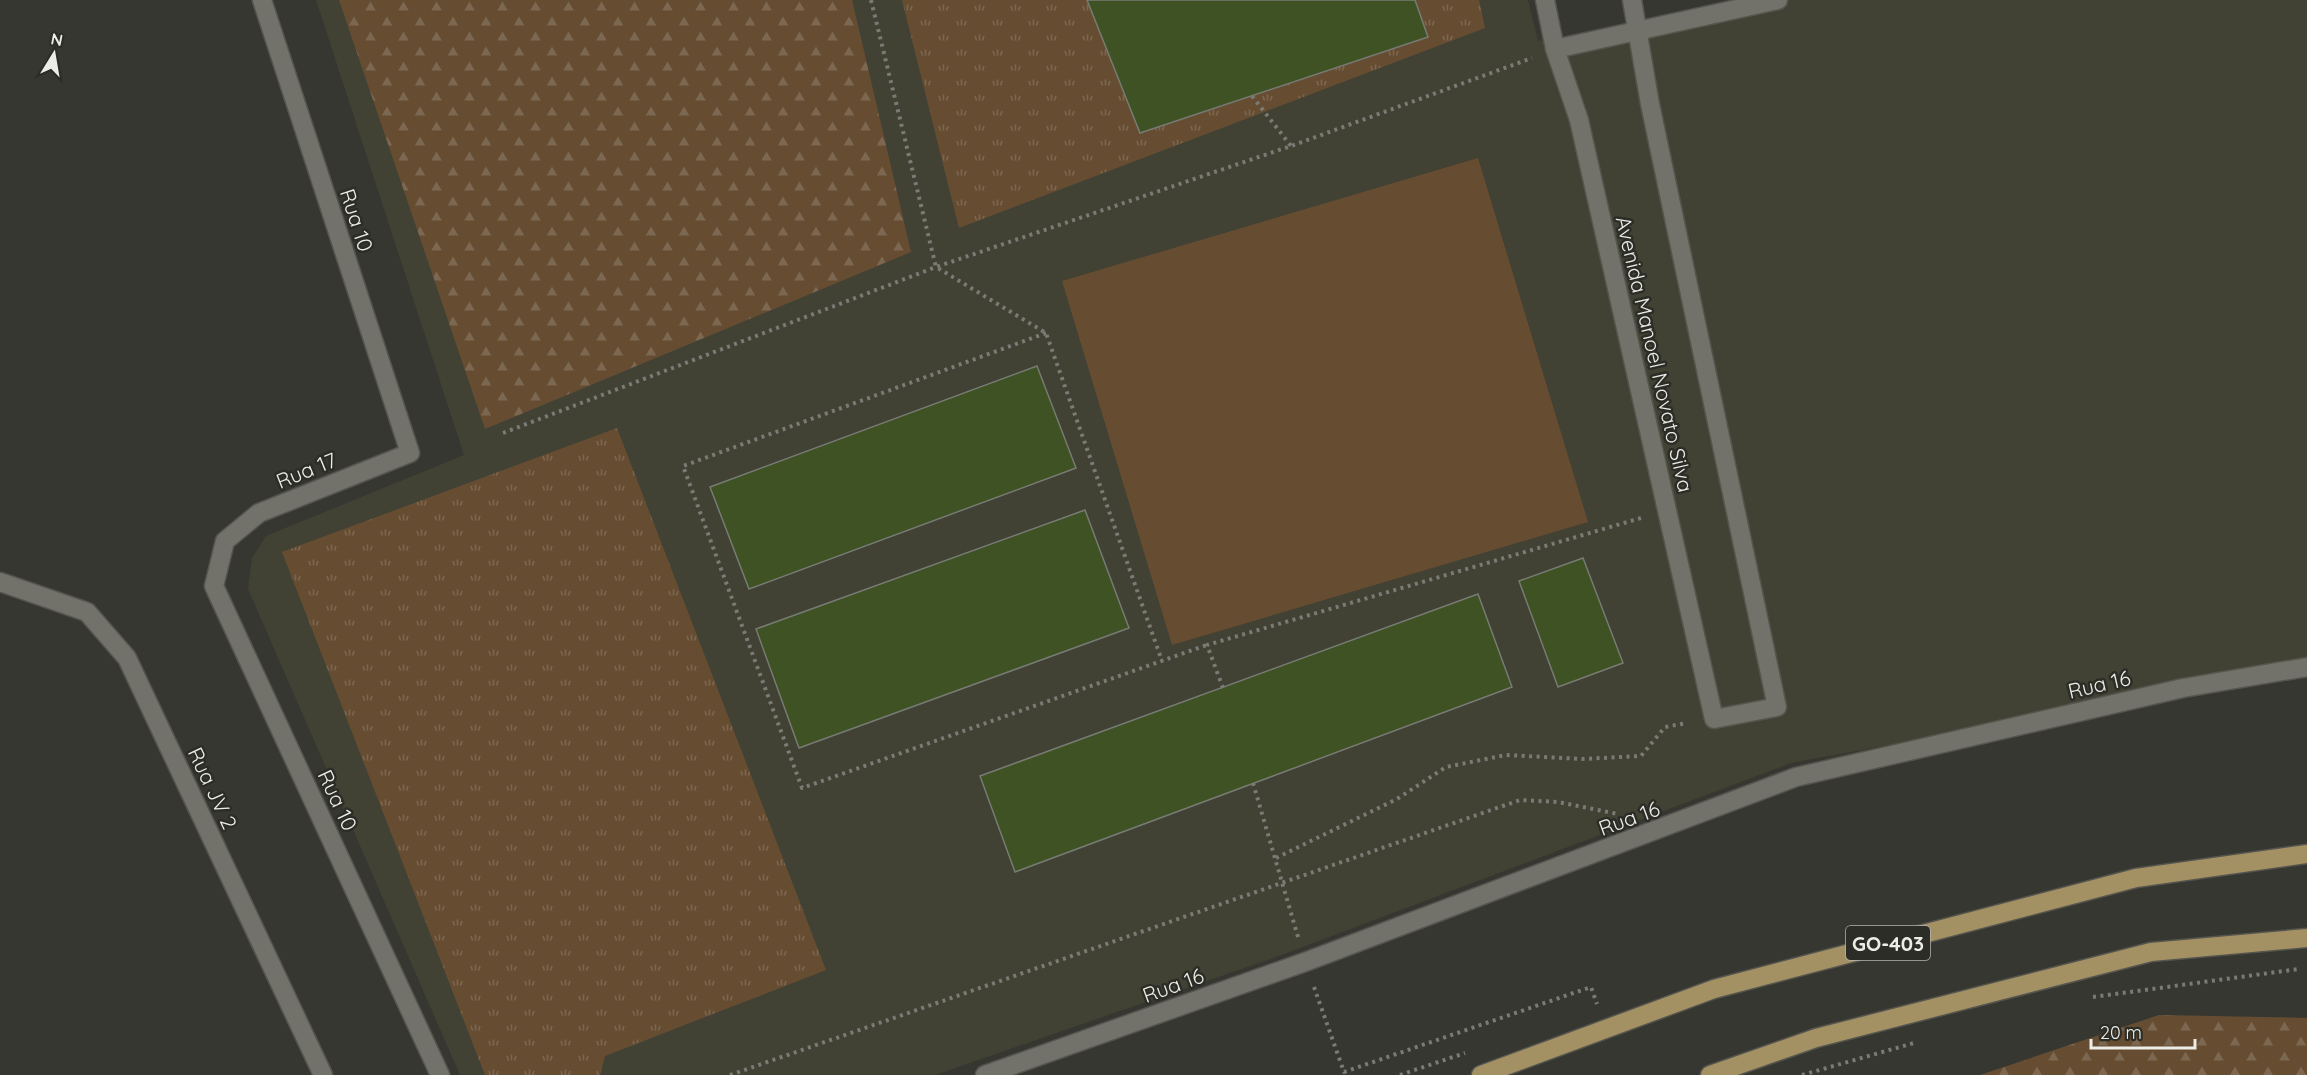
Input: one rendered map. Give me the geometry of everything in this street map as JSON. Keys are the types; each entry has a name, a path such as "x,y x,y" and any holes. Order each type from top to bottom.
{"main road":[{"name":"GO-403","path":"1480,1075 1714,989 2136,878 2307,854"},
{"path":"1710,1075 1816,1038 2151,952 2307,938"}],"street":[{"name":"Rua 10","path":"262,0 410,453"},
{"name":"Avenida Manoel Novato Silva","path":"1545,0 1555,49 1579,120 1714,719 1777,707 1650,104 1632,0"},
{"path":"1555,49 1778,0"},
{"name":"Rua 17","path":"225,541 259,513 410,453"},
{"name":"Rua 10","path":"225,541 214,586 440,1075"},
{"name":"Rua JV 2","path":"0,582 87,612 127,658 323,1075"},
{"name":"Rua 16","path":"986,1075 1305,962 1648,835 1796,777 2183,688 2307,667"}],"path":[{"path":"871,0 936,267 1046,333 1162,661"},
{"path":"503,433 936,267 1291,146 1555,49"},
{"path":"1252,96 1291,146"},
{"path":"1046,333 683,466 802,788 1207,645 1667,510"},
{"path":"1207,645 1223,688"},
{"path":"1276,858 1397,799 1446,767 1506,755 1582,759 1641,756 1665,727 1714,719"},
{"path":"1253,783 1305,962"},
{"path":"730,1075 1282,885 1520,800 1558,801 1621,815 1648,835"},
{"path":"2087,998 2307,967"},
{"path":"1324,1017 1344,1072 1591,987 1598,1006"},
{"path":"1802,1075 1924,1041"}],"shaded area":[{"path":"316,0 1528,0 1538,41 1751,0 2307,0 2307,668 1791,763 1276,957 935,1075 460,1075 248,589 252,558 266,536 464,455"}],"green space":[{"path":"339,0 852,0 911,252 485,429"},
{"path":"902,0 1479,0 1485,28 959,228"},
{"path":"1478,158 1588,522 1172,645 1062,281"},
{"path":"617,428 826,970 605,1056 600,1075 485,1075 282,552"},
{"path":"2159,1015 2307,1018 2307,1075 1980,1075"}],"building":[{"path":"1087,0 1415,0 1428,37 1140,133"},
{"path":"1037,366 1076,468 749,589 710,487"},
{"path":"1085,510 1129,628 799,748 756,629"},
{"path":"1583,558 1623,663 1558,687 1519,581"},
{"path":"1478,594 1512,687 1015,872 980,776"}]}
